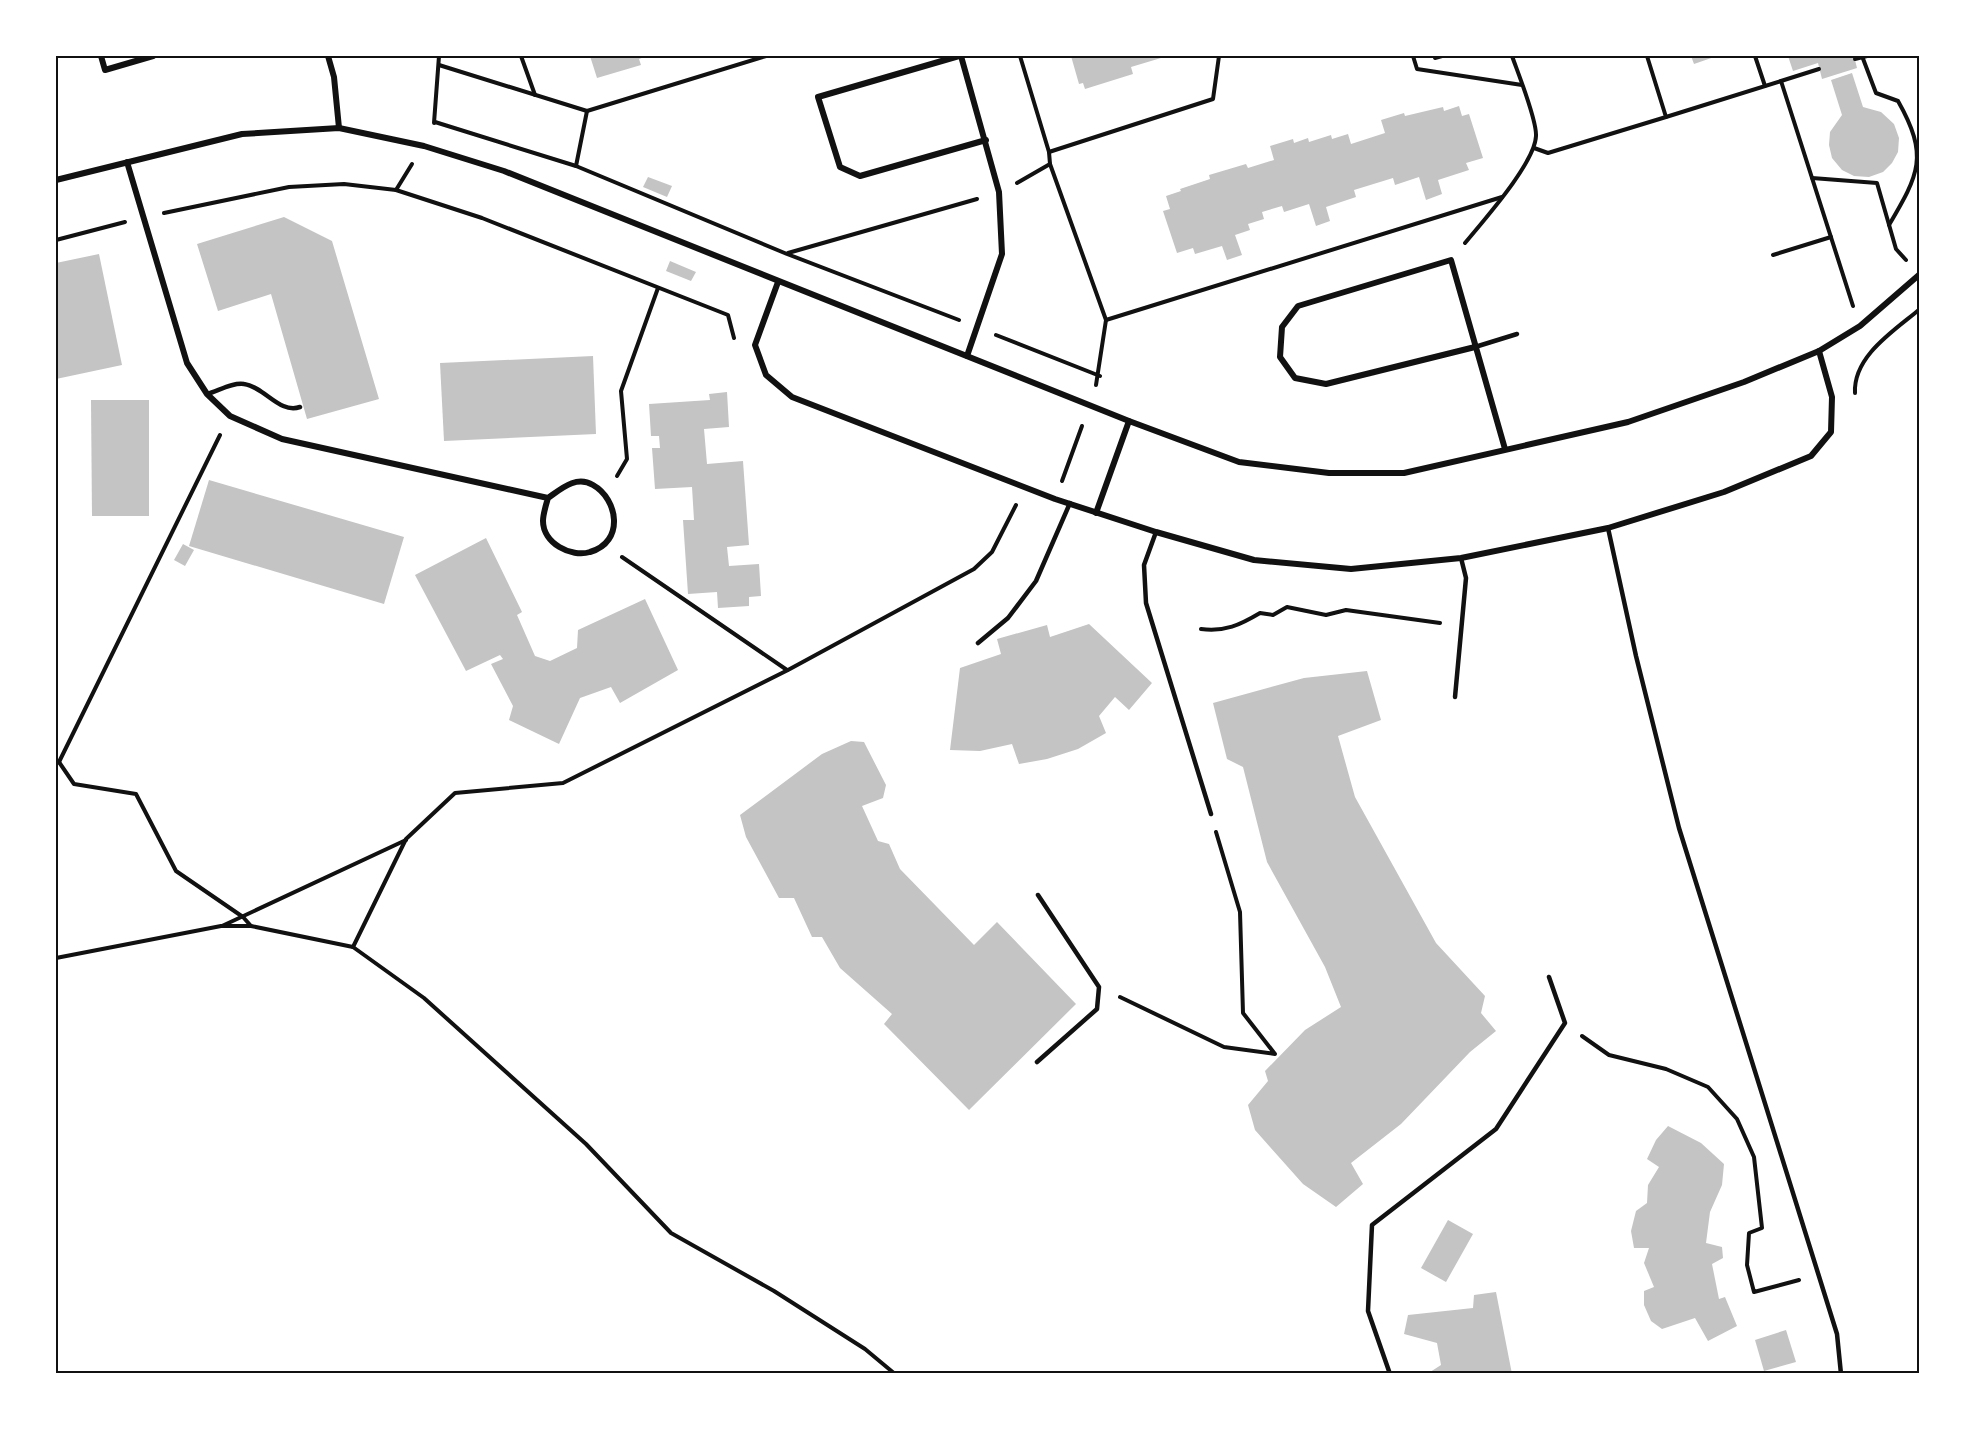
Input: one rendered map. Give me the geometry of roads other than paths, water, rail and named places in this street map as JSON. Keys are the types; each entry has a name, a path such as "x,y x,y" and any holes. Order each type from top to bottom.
{"street":[{"path":"101,56 105,70 153,56"},
{"path":"328,56 334,77 339,128"},
{"path":"967,356 1002,254 999,192 986,140 960,56 818,97 840,167 861,176 986,140"},
{"path":"56,180 242,134 339,128 424,146 504,171 1129,421 1239,462 1329,473 1404,473 1628,422 1744,382 1819,351 1860,326 1920,274"},
{"path":"127,162 187,363 207,394 230,416 282,439 548,498 568,483 590,483 606,493 615,511 614,530 604,545 590,553 568,552 552,543 543,522 548,498"},
{"path":"1475,347 1326,384 1295,378 1280,357 1282,327 1298,306 1451,260 1504,449"},
{"path":"778,282 755,345 766,375 792,397 1055,499 1156,532 1254,560 1351,569 1461,558 1608,528 1724,492 1811,456 1831,432 1832,397 1819,351"},
{"path":"1096,513 1129,421"}],"lane":[{"path":"1475,347 1517,334"},
{"path":"207,394 241,383 254,386 283,406 293,410 300,407"},
{"path":"978,642 1008,618 1036,581 1070,503"},
{"path":"1608,528 1678,828 1837,1334 1841,1374"},
{"path":"1156,532 1144,565 1146,603 1211,814"},
{"path":"1455,698 1466,578 1461,558"},
{"path":"1037,1062 1097,1009 1099,987 1038,895"},
{"path":"1390,1374 1368,1311 1372,1225 1496,1129 1564,1023 1549,977"}]}
